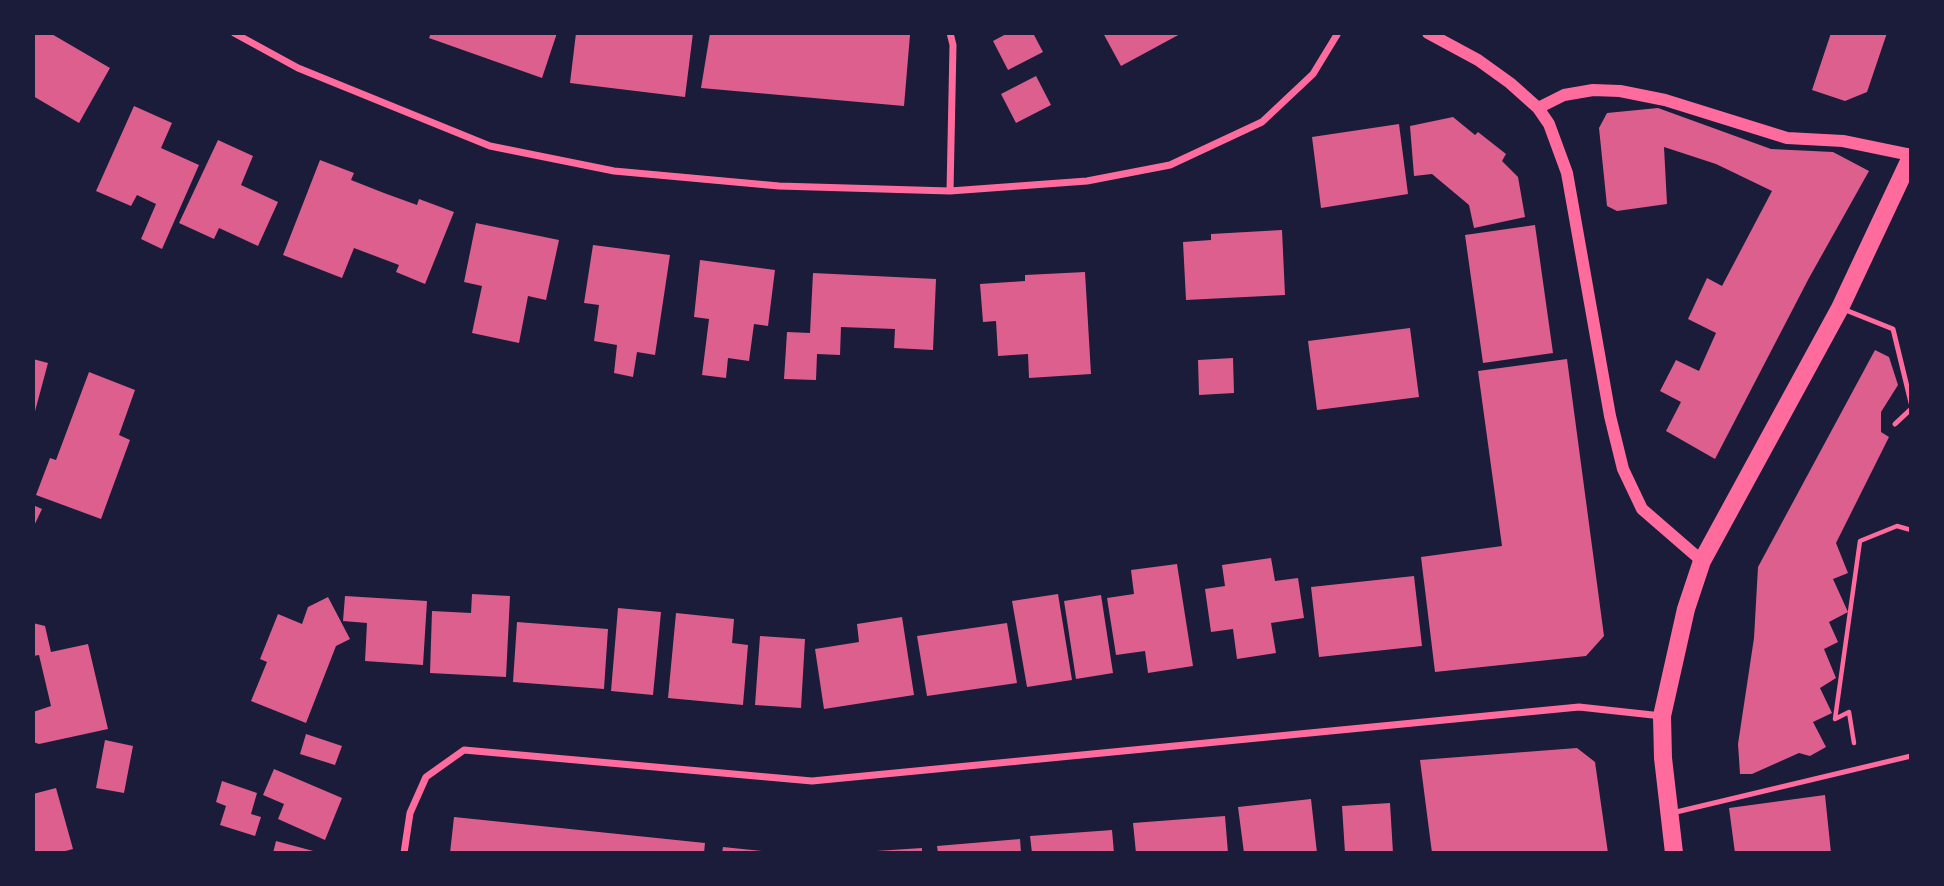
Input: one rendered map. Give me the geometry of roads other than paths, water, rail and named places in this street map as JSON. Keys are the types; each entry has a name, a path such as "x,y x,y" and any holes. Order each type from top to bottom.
{"main road":[{"path":"1674,853 1662,758 1662,716 1686,609 1702,561 1840,308 1911,156"}],"street":[{"path":"234,33 298,68 490,146 614,171 779,186 950,191 1087,181 1170,165 1262,122 1313,74 1338,33"},
{"path":"950,33 950,191"},
{"path":"1428,33 1478,60 1538,108 1549,124 1567,173 1610,416 1623,469 1642,509 1702,561"},
{"path":"1538,108 1564,95 1593,90 1620,91 1665,100 1767,134 1787,138 1843,141 1911,156"},
{"path":"404,853 410,813 426,777 464,750 812,781 1579,707 1662,716"}],"lane":[{"path":"1840,308 1893,329 1911,403"},
{"path":"1895,424 1911,409"},
{"path":"1669,814 1911,756"}]}
